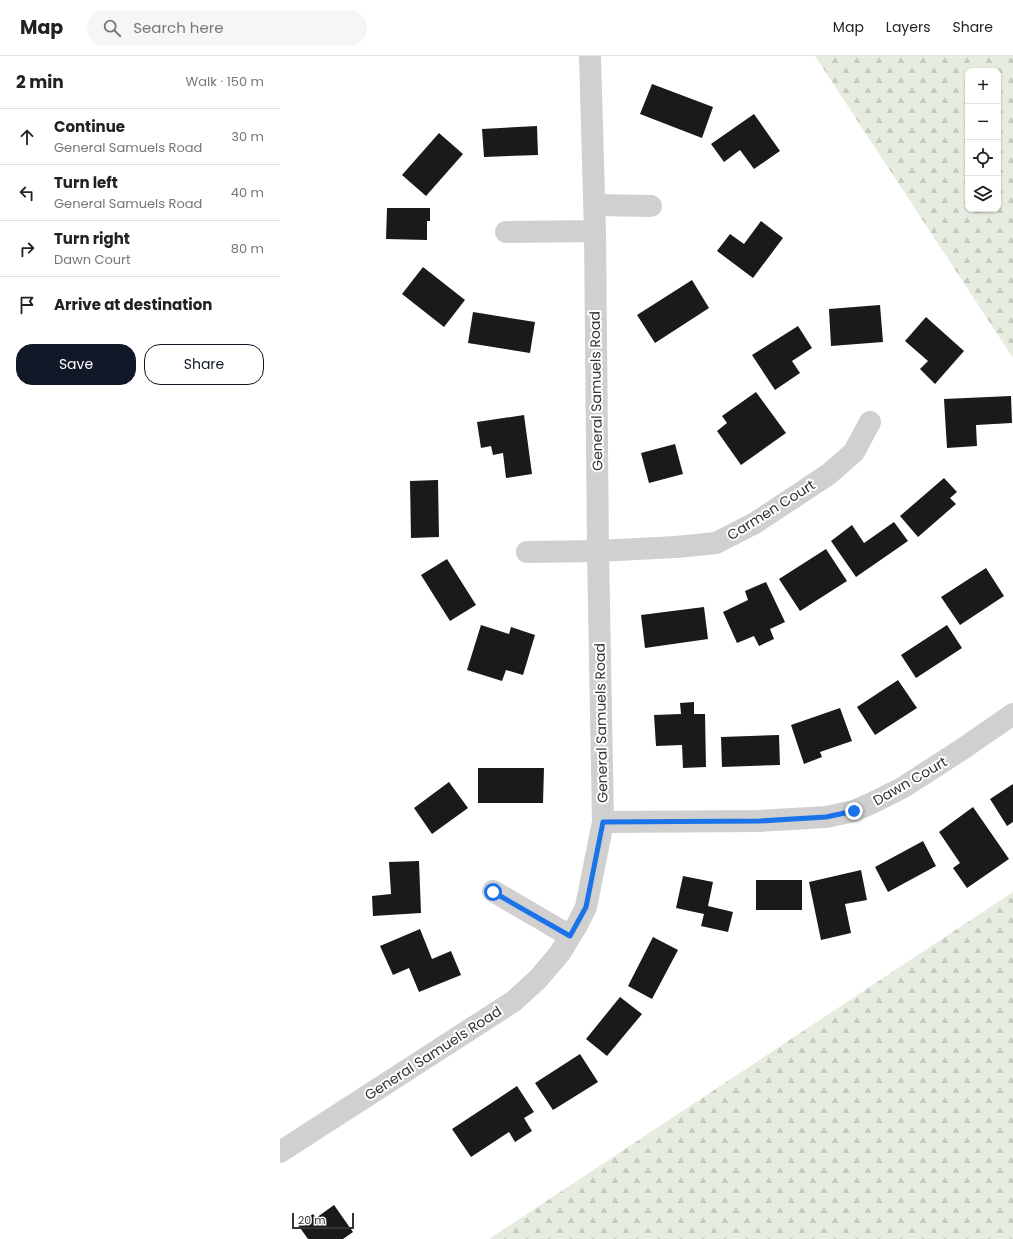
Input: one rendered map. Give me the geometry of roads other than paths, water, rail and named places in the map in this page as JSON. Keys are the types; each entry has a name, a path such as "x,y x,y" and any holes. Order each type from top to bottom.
{"street":[{"name":"General Samuels Road","path":"280,1152 514,1001 538,979 556,958 586,907 603,822 598,552 595,231 590,56"},
{"path":"594,205 651,206"},
{"path":"506,232 595,231"},
{"name":"Carmen Court","path":"598,552 716,543 755,523 830,474 854,452 870,422"},
{"path":"526,552 598,552"},
{"name":"Dawn Court","path":"603,822 760,821 826,817 854,811 902,788 1013,714"},
{"path":"493,892 570,936"}]}
